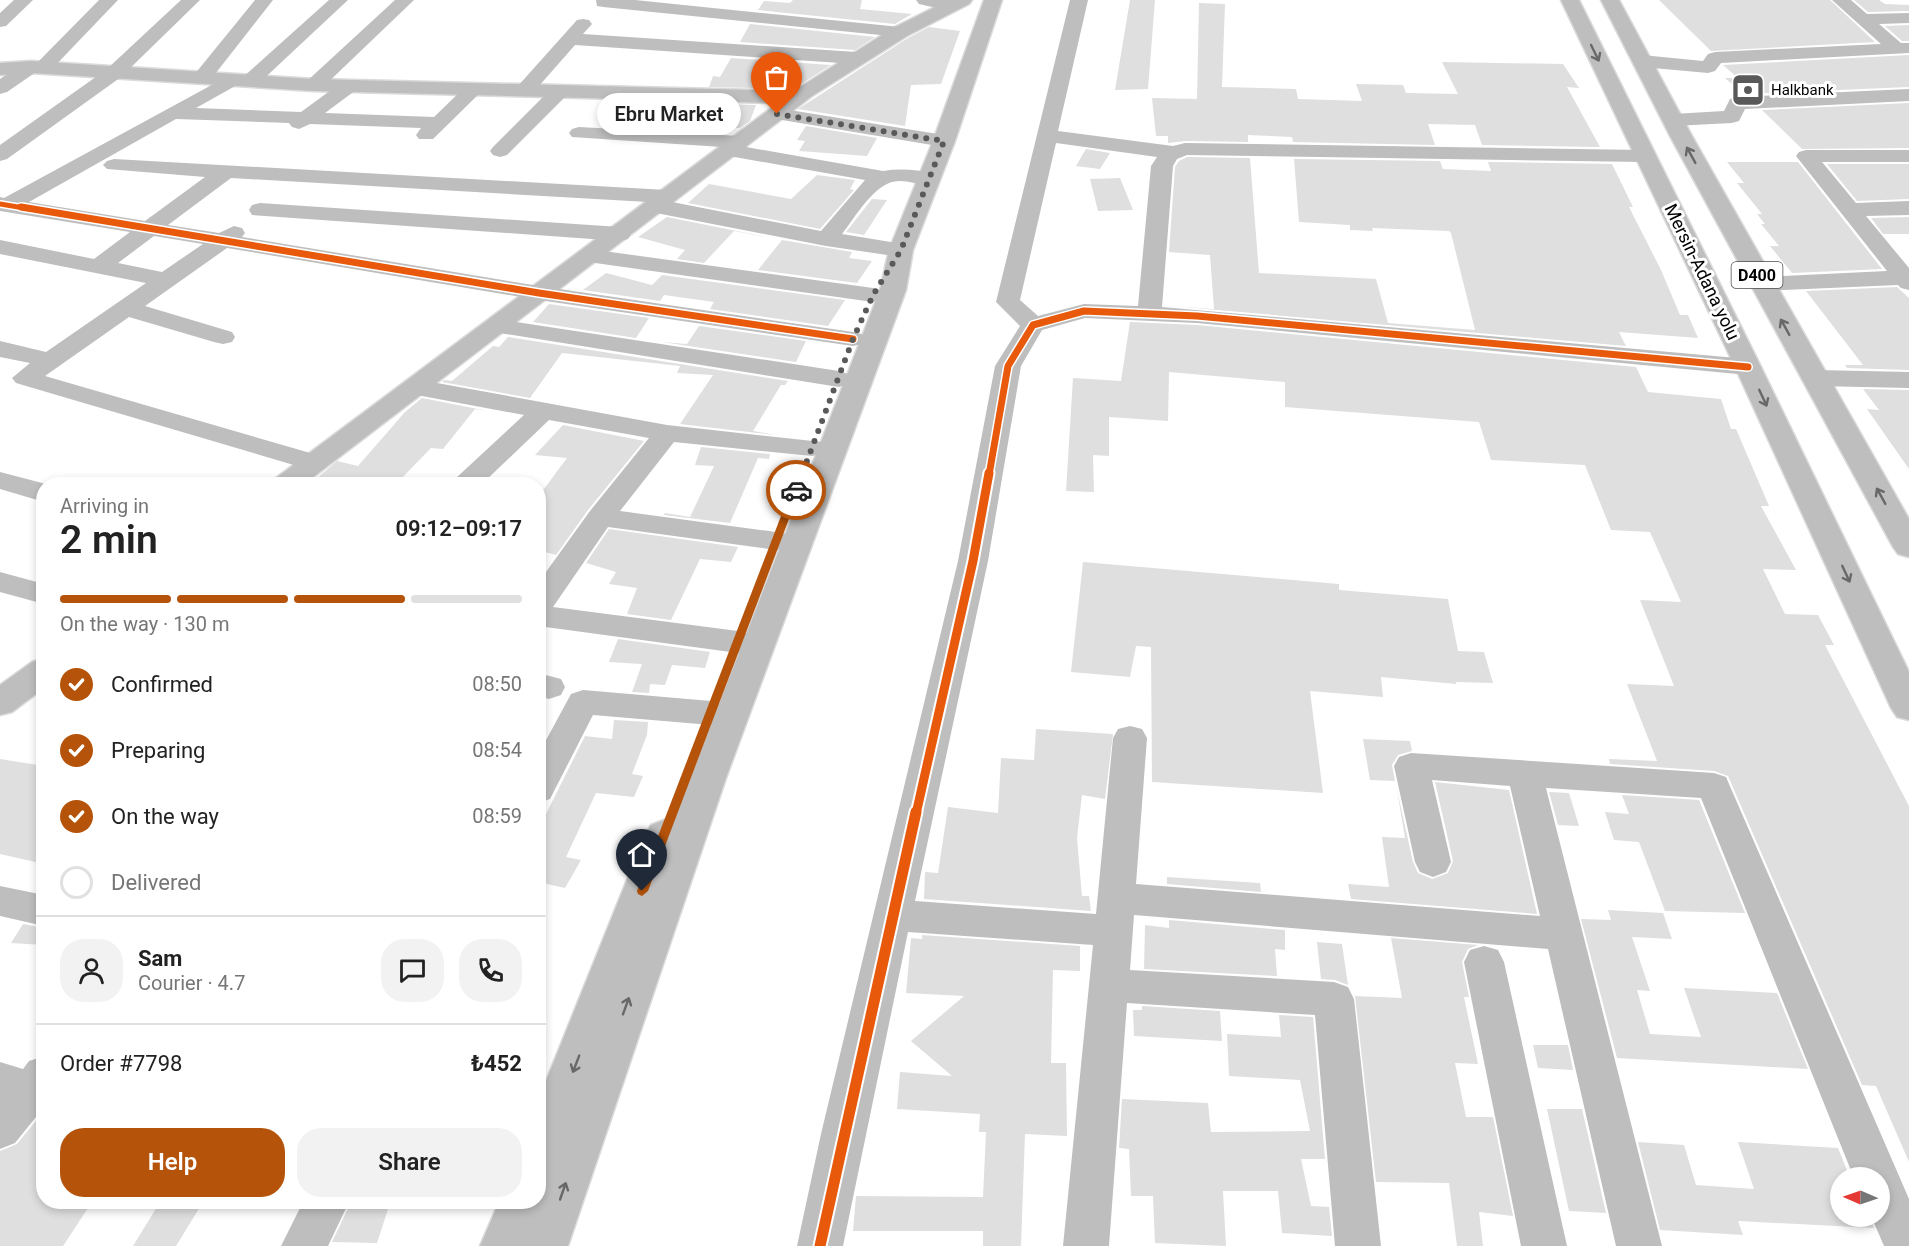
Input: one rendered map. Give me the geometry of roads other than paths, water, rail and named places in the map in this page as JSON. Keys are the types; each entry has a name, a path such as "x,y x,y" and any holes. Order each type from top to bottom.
{"main road":[{"path":"544,1246 610,1050 708,778 893,290 901,250 944,141 993,0"},
{"name":"Mersin-Adana yolu","path":"1570,0 1748,367 1909,708"},
{"name":"D400","path":"1610,0 1761,284 1906,535"},
{"path":"296,477 620,234 798,97 900,32 959,2"},
{"path":"0,69 37,67 314,85 798,97"},
{"path":"546,1139 853,339 873,295 901,250"},
{"path":"0,703 36,676"},
{"path":"504,1246 519,1209"}],"street":[{"path":"0,22 24,0"},
{"path":"0,88 37,67 109,0"},
{"path":"0,155 114,73 191,0"},
{"path":"201,79 264,0"},
{"path":"4,205 172,113 239,81 339,0"},
{"path":"314,85 405,0"},
{"path":"925,0 959,2"},
{"path":"1033,324 1008,302 1079,0"},
{"path":"1841,0 1903,48"},
{"path":"524,91 604,1 900,32"},
{"path":"1865,19 1909,18"},
{"path":"570,39 856,58"},
{"path":"1737,104 1718,76 1715,58 1903,48"},
{"path":"1642,61 1718,76"},
{"path":"284,135 349,86"},
{"path":"172,113 432,129 474,89"},
{"path":"500,151 560,92"},
{"path":"1737,104 1909,95"},
{"path":"1673,120 1732,117 1737,104"},
{"path":"777,114 944,141"},
{"path":"579,133 735,146 883,177 899,175 929,179"},
{"path":"1048,136 1176,153"},
{"path":"1149,314 1162,166 1169,155 1185,149 1644,156"},
{"path":"1908,279 1848,210 1806,156 1909,156"},
{"path":"114,165 228,170 661,201 826,239 901,250"},
{"path":"98,267 152,229 228,170"},
{"path":"301,175 224,242 25,378 314,464"},
{"path":"826,239 868,188 883,177"},
{"path":"4,205 539,293 853,339"},
{"path":"1848,210 1909,208"},
{"path":"260,210 620,234"},
{"path":"346,261 396,219"},
{"path":"0,247 167,280"},
{"path":"588,256 873,295"},
{"path":"1761,284 1908,279"},
{"path":"126,308 223,337"},
{"path":"820,1246 892,915 973,561 1008,366 1033,324 1084,311 1197,316 1748,367"},
{"path":"496,326 839,379"},
{"path":"0,349 50,360"},
{"path":"1816,378 1909,380"},
{"path":"415,387 667,433 812,448"},
{"path":"473,477 543,411"},
{"path":"546,595 600,517 667,433"},
{"path":"0,480 36,491"},
{"path":"600,517 776,541"},
{"path":"0,582 36,592"},
{"path":"546,617 738,642"},
{"path":"546,774 583,702 711,713"},
{"path":"1086,1246 1130,738"},
{"path":"1433,862 1411,766 1714,786 1871,1167"},
{"path":"1525,773 1639,1246"},
{"path":"0,901 36,909"},
{"path":"892,915 1115,915 1564,934"},
{"path":"1484,962 1545,1246"},
{"path":"1108,985 1334,999 1358,1246"},
{"path":"0,1129 25,1082"},
{"path":"1890,1208 1907,1246"},
{"path":"304,1246 323,1209"}],"place":[{"name":"Halkbank","path":"1748,90"},
{"name":"Ebru Market","path":"777,114"}]}
